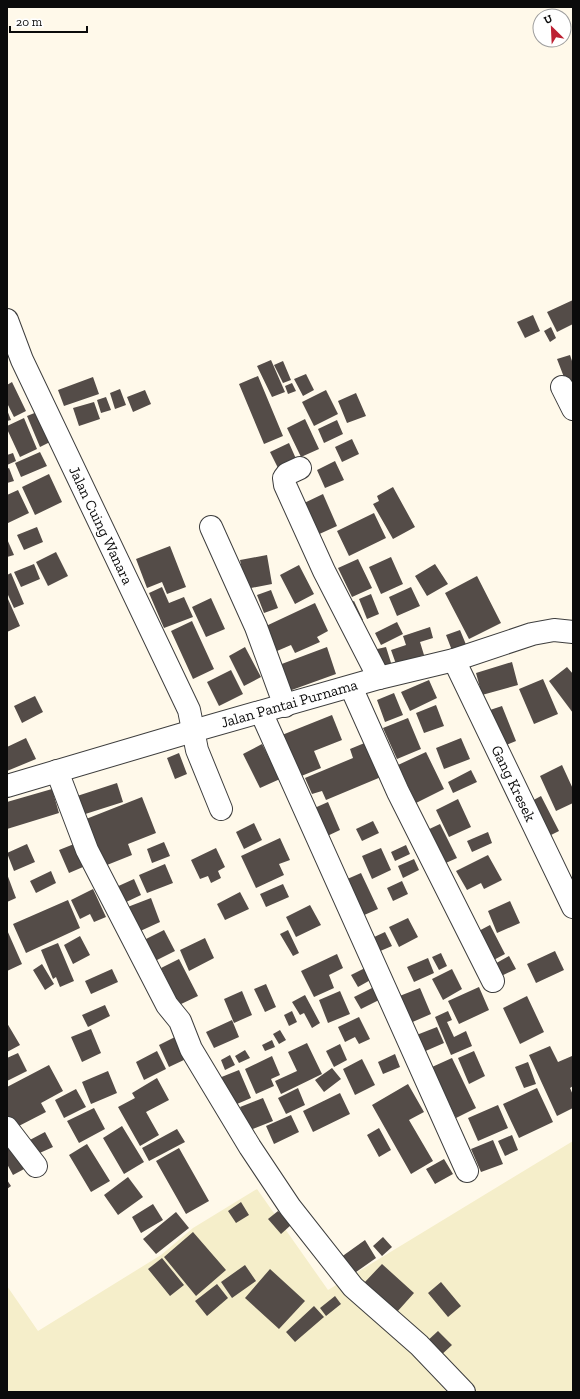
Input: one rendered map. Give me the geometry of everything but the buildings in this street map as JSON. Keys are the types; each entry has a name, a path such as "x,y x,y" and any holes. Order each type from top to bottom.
{"street":[{"name":"Jalan Cuing Wanara","path":"7,320 15,363 188,710 197,750 221,809"},
{"path":"562,387 573,409"},
{"path":"300,468 287,474 284,478 285,485 324,571 379,678"},
{"path":"211,527 256,627 285,706"},
{"name":"Jalan Pantai Purnama","path":"7,786 379,678 454,660 532,634 554,630 573,632"},
{"name":"Gang Kresek","path":"454,660 573,907"},
{"path":"351,687 398,792 493,981"},
{"path":"261,712 467,1171"},
{"path":"57,771 87,850 167,1004 180,1022 191,1049 250,1147 290,1207 353,1287 420,1345 464,1392"},
{"path":"7,1128 36,1166"}],"shaded area":[{"path":"573,1141 573,1392 7,1392 7,1286 38,1331 161,1255 193,1228 257,1189 328,1290"}]}
